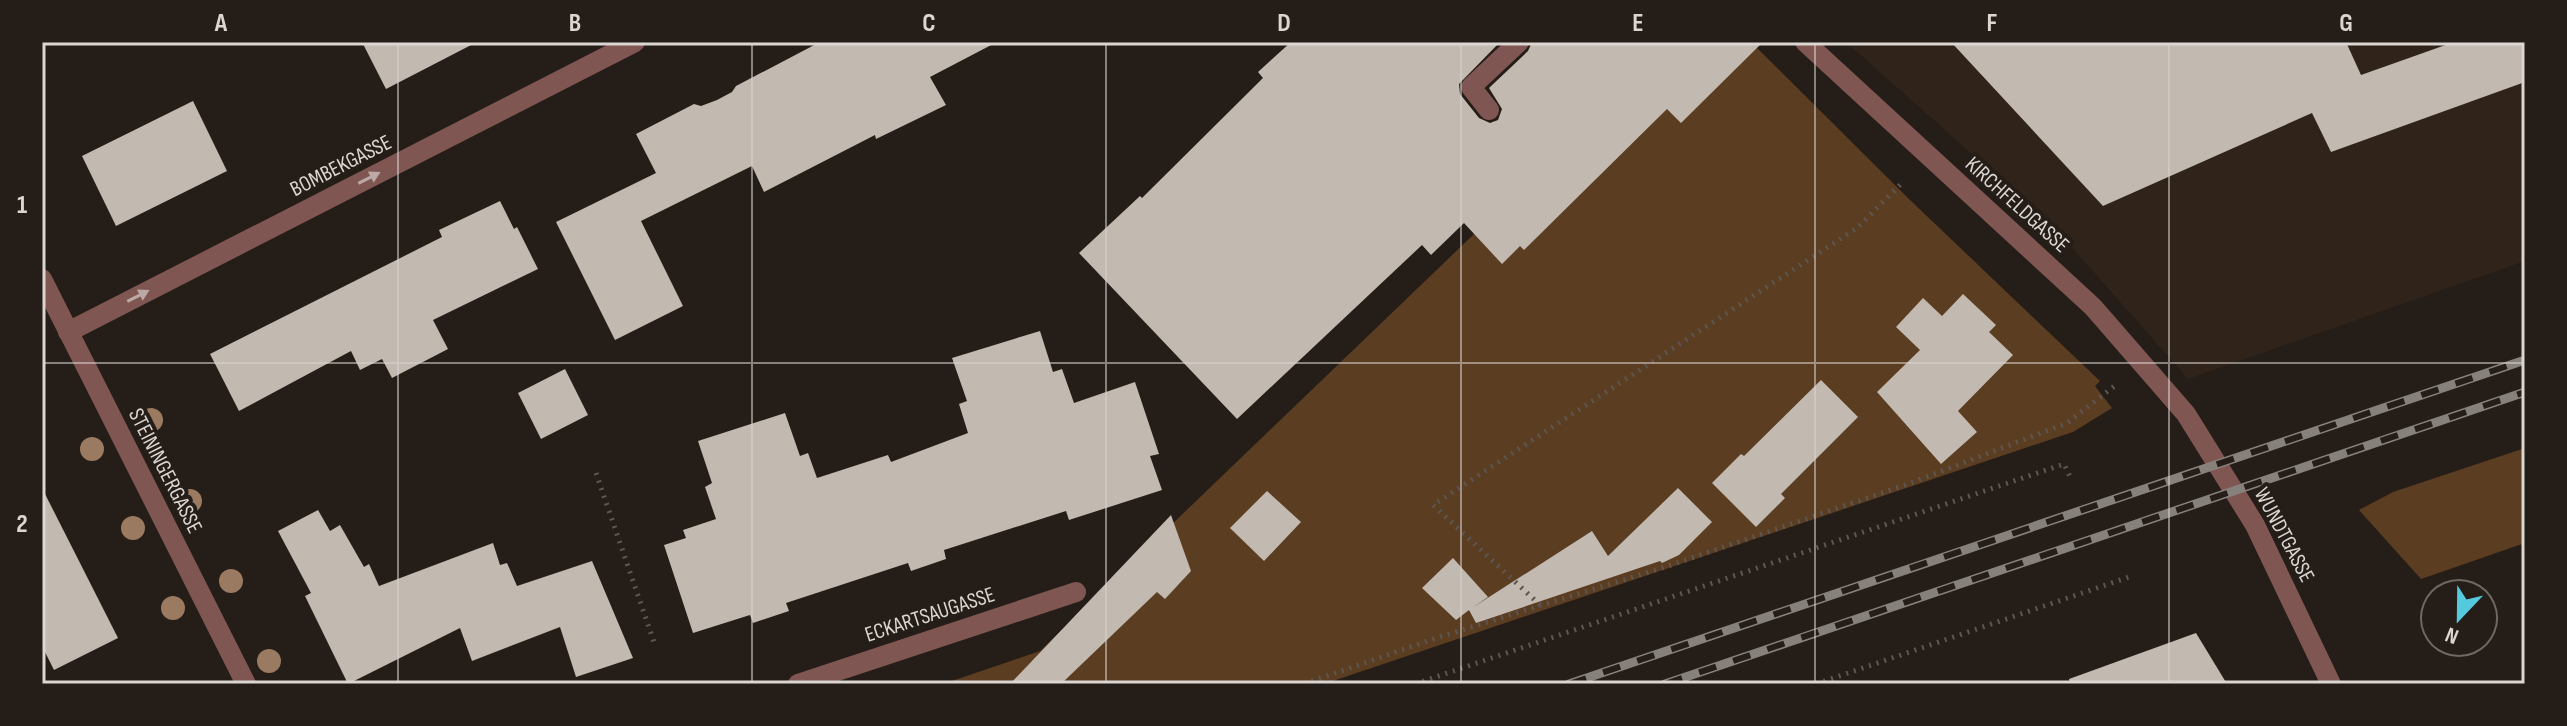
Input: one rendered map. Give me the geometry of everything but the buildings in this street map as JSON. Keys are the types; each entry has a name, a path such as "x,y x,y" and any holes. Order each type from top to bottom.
{"street":[{"name":"BOMBEKGASSE","path":"68,332 635,42"},
{"path":"1489,110 1471,87 1519,42"},
{"name":"KIRCHFELDGASSE","path":"1805,42 2093,307 2186,414"},
{"name":"STEININGERGASSE","path":"42,279 246,684"},
{"name":"WUNDTGASSE","path":"2186,414 2255,525 2331,684"},
{"name":"ECKARTSAUGASSE","path":"798,684 1076,592"}],"path":[{"path":"1540,606 1433,505 1857,228 1930,157"},
{"path":"1304,684 1436,638 1665,567 1908,484 2067,423 2143,364"},
{"path":"1415,684 2064,464 2072,481"},
{"path":"596,473 655,645"},
{"path":"1816,684 2129,577"}],"shaded area":[{"path":"1751,42 1910,200 2100,381 2095,386 2112,408 2073,432 1324,684 943,684 1040,651 1626,88"},
{"path":"1846,42 2525,42 2525,261 2188,379 2054,227"},
{"path":"2525,448 2525,543 2420,578 2359,510 2393,492"}],"railway":[{"path":"1569,684 2525,360"},
{"path":"1665,684 2525,392"}]}
